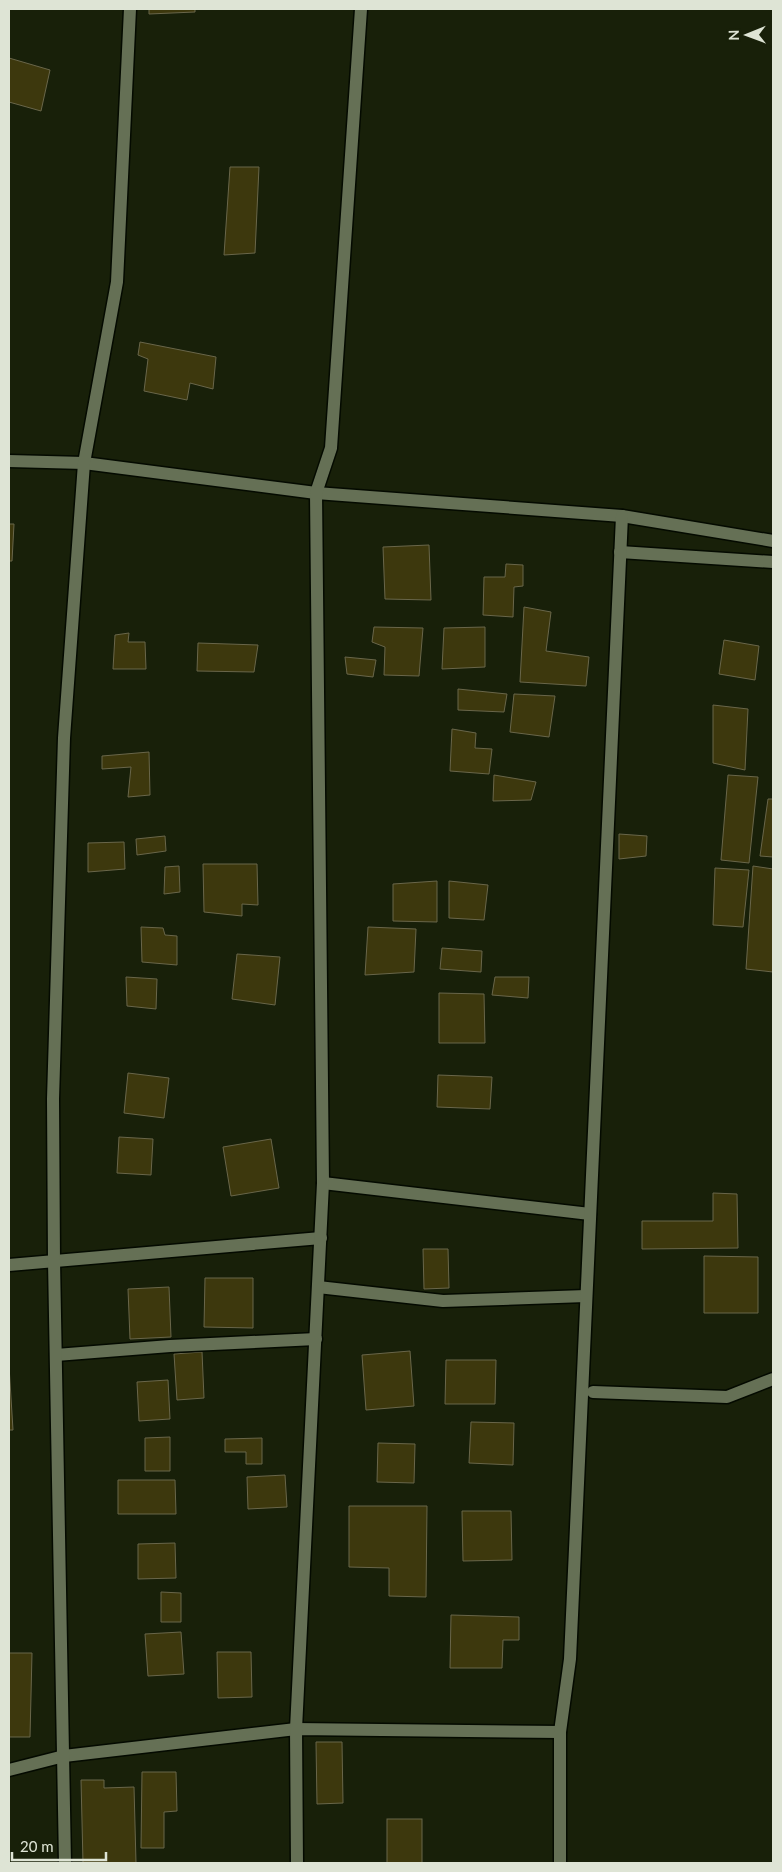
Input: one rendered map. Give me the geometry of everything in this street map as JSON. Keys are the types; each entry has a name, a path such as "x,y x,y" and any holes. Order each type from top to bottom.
{"street":[{"path":"65,1863 54,1261 53,1099 64,748 84,463 117,282 130,9"},
{"path":"297,1863 296,1728 323,1183 316,493 331,448 361,9"},
{"path":"9,461 84,463 316,493 622,516 773,541"},
{"path":"560,1863 560,1732 570,1659 622,516"},
{"path":"620,552 773,562"},
{"path":"323,1183 590,1214"},
{"path":"9,1265 321,1238"},
{"path":"318,1287 443,1301 586,1296"},
{"path":"56,1355 170,1346 316,1339"},
{"path":"593,1392 727,1397 773,1379"},
{"path":"9,1770 64,1756 296,1728 560,1732"}],"building":[{"path":"149,9 195,9 195,12 149,14"},
{"path":"9,58 50,70 41,111 9,102"},
{"path":"230,167 259,167 255,253 224,255"},
{"path":"140,342 216,357 213,389 190,383 187,400 144,391 148,359 138,355"},
{"path":"9,524 14,524 12,561 9,561"},
{"path":"429,545 431,600 385,599 383,547"},
{"path":"506,564 523,565 523,586 514,587 513,617 483,615 484,577 505,577"},
{"path":"524,607 551,612 546,651 589,657 586,686 520,682"},
{"path":"374,627 423,628 419,676 384,675 385,647 372,642"},
{"path":"485,627 485,667 442,669 444,628"},
{"path":"129,633 128,642 145,642 146,669 113,669 115,635"},
{"path":"724,640 759,646 755,680 719,674"},
{"path":"198,643 258,645 254,672 197,671"},
{"path":"345,657 376,660 373,677 347,674"},
{"path":"458,689 507,694 504,712 458,710"},
{"path":"514,694 555,696 549,737 510,732"},
{"path":"713,705 748,709 745,770 713,763"},
{"path":"452,729 476,733 475,748 492,749 489,774 450,771"},
{"path":"149,752 150,795 128,797 131,767 102,769 102,756"},
{"path":"494,775 536,782 531,800 493,801"},
{"path":"728,775 758,777 749,863 721,860"},
{"path":"768,799 773,799 773,857 760,856"},
{"path":"619,834 647,836 646,856 619,859"},
{"path":"165,836 166,851 137,855 136,839"},
{"path":"124,842 125,869 88,872 88,843"},
{"path":"203,864 257,864 258,905 242,904 242,916 204,912"},
{"path":"179,866 180,892 164,894 165,867"},
{"path":"753,866 773,869 773,972 746,969"},
{"path":"715,868 749,870 743,927 713,925"},
{"path":"437,881 437,922 393,921 393,884"},
{"path":"449,881 488,885 484,920 449,918"},
{"path":"141,927 163,928 165,935 177,936 177,965 142,962"},
{"path":"368,927 416,929 414,972 365,975"},
{"path":"442,948 482,951 481,972 440,969"},
{"path":"237,954 280,957 275,1005 232,999"},
{"path":"126,977 157,979 156,1009 127,1006"},
{"path":"495,977 529,977 528,998 492,995"},
{"path":"439,993 484,994 485,1043 439,1043"},
{"path":"128,1073 169,1078 164,1118 124,1113"},
{"path":"438,1075 492,1077 490,1109 437,1107"},
{"path":"119,1137 153,1139 151,1175 117,1173"},
{"path":"271,1139 279,1188 231,1196 223,1147"},
{"path":"713,1193 737,1194 738,1248 642,1249 642,1221 713,1221"},
{"path":"423,1249 448,1249 449,1288 424,1289"},
{"path":"704,1256 758,1257 758,1313 704,1313"},
{"path":"205,1278 253,1278 253,1328 204,1327"},
{"path":"169,1287 171,1337 130,1339 128,1289"},
{"path":"410,1351 414,1406 366,1410 362,1355"},
{"path":"202,1352 204,1398 177,1400 174,1354"},
{"path":"446,1360 496,1360 495,1404 445,1404"},
{"path":"9,1366 13,1430 9,1430"},
{"path":"168,1380 170,1419 139,1421 137,1382"},
{"path":"471,1422 514,1423 513,1465 469,1463"},
{"path":"170,1437 170,1471 145,1471 145,1438"},
{"path":"262,1438 262,1464 246,1464 246,1452 225,1452 225,1439"},
{"path":"378,1443 415,1444 414,1483 377,1482"},
{"path":"285,1475 287,1507 248,1509 247,1477"},
{"path":"118,1480 175,1480 176,1514 118,1514"},
{"path":"349,1506 427,1506 426,1597 389,1596 389,1568 349,1567"},
{"path":"462,1511 511,1511 512,1560 463,1561"},
{"path":"175,1543 176,1578 138,1579 138,1544"},
{"path":"161,1592 181,1593 181,1622 161,1622"},
{"path":"451,1615 519,1617 519,1640 503,1640 502,1668 450,1668"},
{"path":"181,1632 184,1674 148,1676 145,1634"},
{"path":"217,1652 251,1652 252,1697 218,1698"},
{"path":"9,1653 32,1653 30,1737 9,1737"},
{"path":"316,1742 342,1742 343,1803 317,1804"},
{"path":"142,1772 176,1772 177,1811 164,1812 164,1848 141,1848"},
{"path":"81,1780 104,1780 104,1788 134,1787 136,1863 83,1863"},
{"path":"387,1819 422,1819 422,1863 387,1863"}]}
